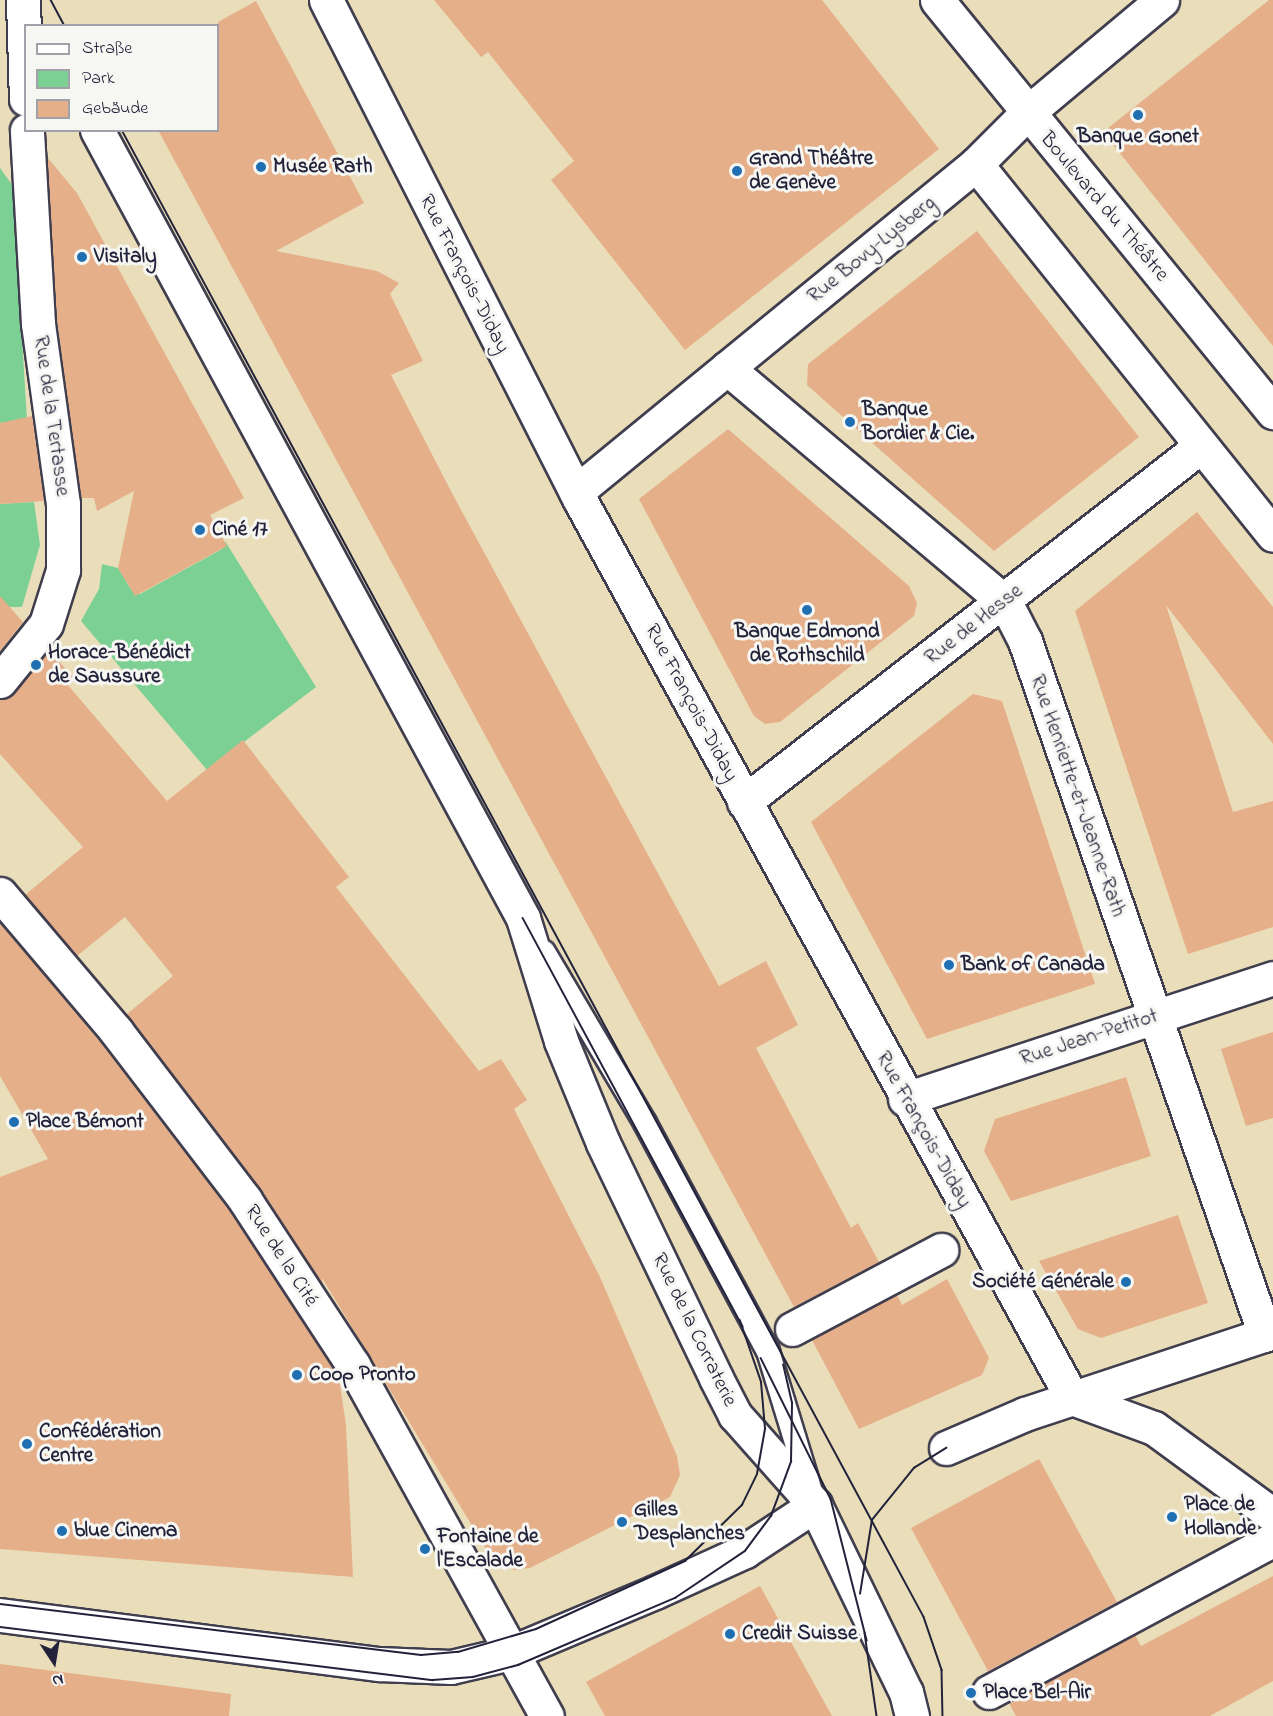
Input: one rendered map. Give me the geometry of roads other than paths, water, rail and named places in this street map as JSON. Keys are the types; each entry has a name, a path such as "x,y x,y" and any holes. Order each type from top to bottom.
{"street":[{"path":"25,0 40,24"},
{"path":"25,0 25,24"},
{"name":"Rue François-Diday","path":"326,0 576,492 905,1099 1072,1398"},
{"name":"Boulevard du Théâtre","path":"937,0 1027,113 1270,404"},
{"name":"Rue Bovy-Lysberg","path":"576,492 976,165 1027,113 1161,0"},
{"name":"Rue de la Tertasse","path":"0,681 46,624 63,570 63,504 38,323 27,132"},
{"name":"Rue de la Corraterie","path":"99,132 523,918 561,1041 603,1143 716,1378 735,1415 815,1505 906,1692 912,1716"},
{"path":"976,165 1273,535"},
{"name":"Rue Henriette-et-Jeanne-Rath","path":"728,368 1005,602 1025,641 1153,1016 1269,1334"},
{"name":"Rue de Hesse","path":"744,802 1005,602 1201,446"},
{"name":"Rue de la Cité","path":"0,894 116,1031 245,1200 353,1365 510,1653 547,1716"},
{"name":"Rue Jean-Petitot","path":"905,1099 1273,978"},
{"path":"792,1329 940,1250"},
{"path":"945,1448 1072,1398 1269,1334"},
{"path":"1072,1398 1154,1428 1273,1515"},
{"path":"0,1616 380,1664 451,1667 510,1653 745,1551 815,1505"},
{"path":"988,1692 1127,1620 1273,1540"}],"lane":[{"path":"523,918 645,1123 768,1351 815,1505"}],"tram line":[{"path":"51,0 64,24"},
{"path":"123,132 924,1617 942,1670 943,1716"},
{"path":"523,918 743,1327"},
{"path":"0,1604 421,1655 458,1652 536,1629 685,1561 742,1505 757,1474 765,1429 761,1382 740,1321"},
{"path":"761,1358 831,1499 867,1640"},
{"path":"0,1627 433,1680 473,1677 518,1665 675,1598 745,1551 771,1516 791,1462 792,1403 783,1365"},
{"path":"860,1594 872,1520 914,1468 946,1448"},
{"path":"865,1633 877,1716"}],"place":[{"name":"Banque Gonet","path":"1138,115"},
{"name":"Musée Rath","path":"261,167"},
{"name":"Grand Théâtre de Genève","path":"737,171"},
{"name":"Visitaly","path":"82,257"},
{"name":"Banque Bordier & Cie.","path":"850,422"},
{"name":"Ciné 17","path":"200,530"},
{"name":"Banque Edmond de Rothschild","path":"807,610"},
{"name":"Horace-Bénédict de Saussure","path":"36,665"},
{"name":"Bank of Canada","path":"949,965"},
{"name":"Place Bémont","path":"14,1122"},
{"name":"Société Générale","path":"1126,1282"},
{"name":"Coop Pronto","path":"297,1375"},
{"name":"Confédération Centre","path":"27,1444"},
{"name":"Place de Hollande","path":"1172,1517"},
{"name":"Gilles Desplanches","path":"622,1522"},
{"name":"blue Cinema","path":"62,1531"},
{"name":"Fontaine de l'Escalade","path":"425,1549"},
{"name":"Credit Suisse","path":"730,1634"},
{"name":"Place Bel-Air","path":"971,1693"}]}
